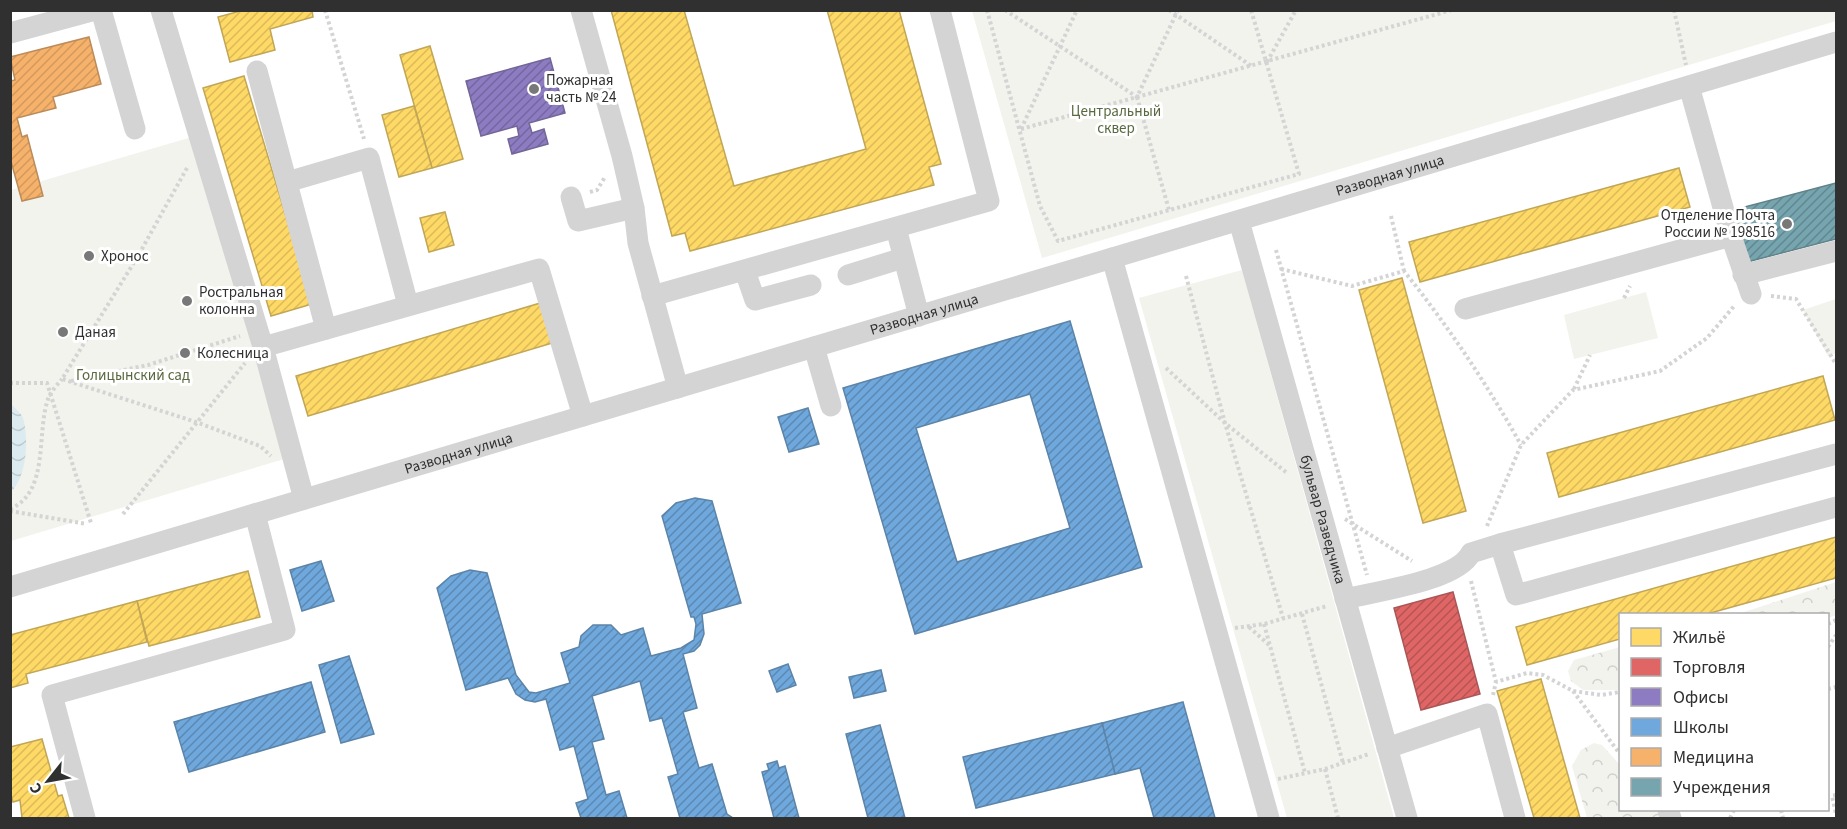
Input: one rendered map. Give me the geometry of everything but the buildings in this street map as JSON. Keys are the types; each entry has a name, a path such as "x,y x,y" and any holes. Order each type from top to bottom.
{"street":[{"path":"10,33 95,10"},
{"path":"101,10 135,129"},
{"path":"161,10 260,339 304,499"},
{"path":"580,10 620,152 634,208 638,243 678,388"},
{"path":"652,296 989,201 940,10"},
{"name":"Разводная улица","path":"10,587 1836,42"},
{"path":"257,71 326,329"},
{"path":"1689,86 1731,236 1743,291 1836,251"},
{"path":"287,182 369,158 408,305"},
{"path":"572,197 578,221 634,208"},
{"name":"бульвар Разведчика","path":"1239,220 1407,819"},
{"path":"896,228 919,316"},
{"path":"1465,309 1731,236"},
{"path":"848,274 903,258"},
{"path":"1113,258 1269,819"},
{"path":"260,339 326,329 539,269 582,416"},
{"path":"745,271 755,300 812,285"},
{"path":"814,347 831,406"},
{"path":"1345,599 1448,573 1469,558 1500,544 1836,454"},
{"path":"1500,544 1516,595 1836,507"},
{"path":"85,819 52,695 285,630 255,514"},
{"path":"1387,748 1487,714 1515,819"}],"path":[{"path":"325,10 369,158"},
{"path":"987,10 1040,206 1058,241 1299,174 1251,10"},
{"path":"1005,10 1137,97 1169,210"},
{"path":"1021,129 1077,10"},
{"path":"1169,10 1177,13 1253,67"},
{"path":"1267,63 1296,10"},
{"path":"1021,129 1253,67 1452,10"},
{"path":"1674,10 1686,65"},
{"path":"1137,97 1177,13"},
{"path":"10,510 19,506 29,495 35,482 49,396 62,379 138,256 201,142"},
{"path":"572,197 597,190 620,152"},
{"path":"1391,216 1404,271 1435,310 1490,389 1521,445"},
{"path":"1276,250 1372,593"},
{"path":"1281,269 1352,286 1404,271"},
{"path":"1186,276 1225,423 1284,618"},
{"path":"1573,390 1660,371 1707,338 1743,291"},
{"path":"69,382 260,339"},
{"path":"123,514 254,352 260,339"},
{"path":"1487,714 1496,682 1469,558 1487,527 1521,445 1573,390 1590,355"},
{"path":"1141,360 1158,360 1225,423 1290,475"},
{"path":"62,379 196,422 260,447 275,460"},
{"path":"10,383 47,383 89,524 10,510"},
{"path":"1353,525 1404,559 1415,562"},
{"path":"1217,631 1264,624 1345,599"},
{"path":"1302,614 1343,763"},
{"path":"1264,624 1305,773"},
{"path":"1248,627 1271,647"},
{"path":"1496,682 1527,673 1543,675 1574,690 1600,696 1619,692"},
{"path":"1574,690 1619,753"},
{"path":"1260,784 1325,769 1387,748"},
{"path":"1325,769 1338,819"},
{"path":"1836,795 1832,796 1836,814"}],"green space":[{"name":"Центральный сквер","path":"1836,10 1836,21 1042,258 972,11"},
{"name":"Голицынский сад","path":"192,137 284,459 11,541 11,190"},
{"path":"1242,270 1394,818 1287,818 1139,298"},
{"path":"1646,292 1658,338 1574,359 1564,315"},
{"path":"1836,299 1836,353 1828,356 1803,310"},
{"path":"1836,582 1836,615 1829,618 1829,613 1741,613"},
{"path":"1619,647 1619,690 1583,690 1571,681 1568,671 1574,660"},
{"path":"1594,743 1602,745 1619,764 1619,811 1664,811 1666,818 1587,818 1572,766 1581,750"}],"water":[{"path":"11,404 23,418 26,446 20,477 11,492"}],"place":[{"name":"Пожарная часть № 24","path":"534,89"},
{"name":"Отделение Почта России № 198516","path":"1787,224"},
{"name":"Хронос","path":"89,256"},
{"name":"Ростральная колонна","path":"187,301"},
{"name":"Даная","path":"63,332"},
{"name":"Колесница","path":"185,353"}]}
